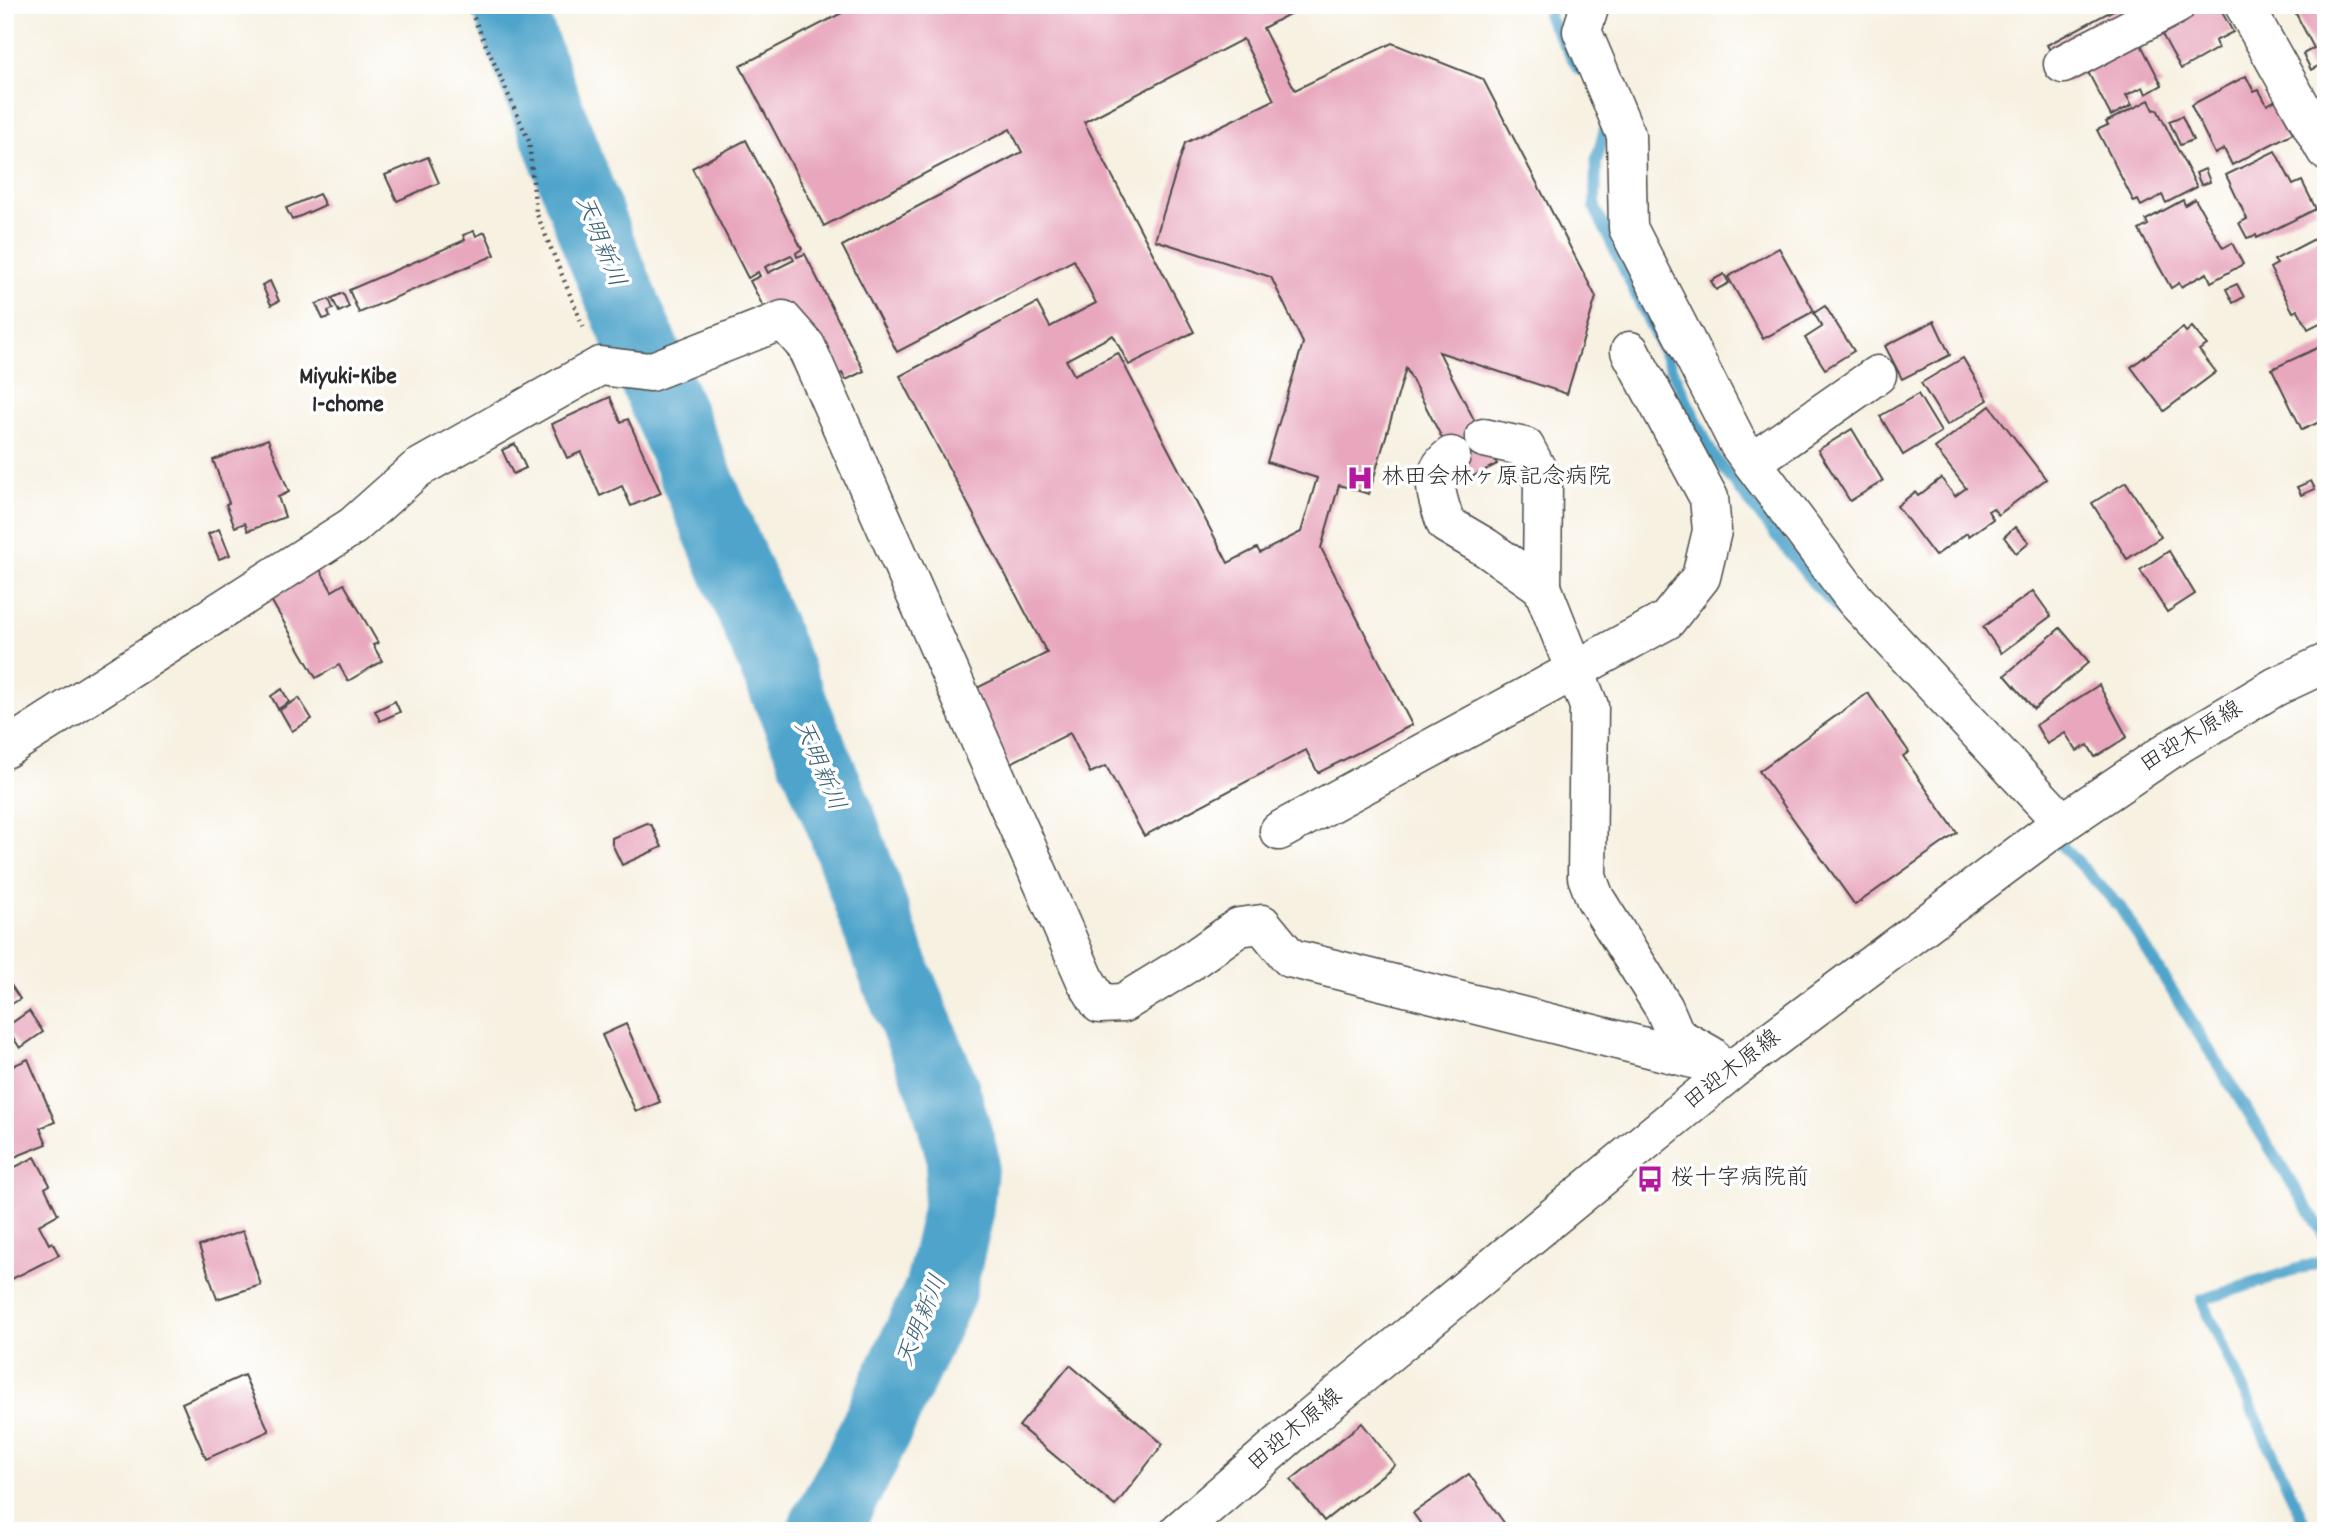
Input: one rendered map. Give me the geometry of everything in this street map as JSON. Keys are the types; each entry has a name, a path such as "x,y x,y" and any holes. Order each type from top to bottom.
{"street":[{"path":"1590,5 1582,31 1626,135 1628,228 1739,445 1856,601 2063,823"},
{"path":"2063,64 2176,5"},
{"path":"2244,5 2326,152"},
{"path":"5,748 353,526 416,469 600,366 650,372 783,320 806,346 1086,981 1100,1004 1123,1003 1238,928 1262,924 1290,958 1734,1069"},
{"path":"1279,831 1667,621 1701,577 1712,531 1709,498 1630,351"},
{"path":"1752,462 1877,375"},
{"path":"1484,438 1525,447 1544,481 1542,587 1589,706 1587,877 1595,898 1664,1008 1676,1036 1734,1069"},
{"path":"1451,456 1441,463 1434,487 1446,524 1485,547 1542,587"},
{"name":"田迎木原線","path":"1179,1531 1306,1422 1734,1069 2063,823 2171,749 2275,687 2326,663"}],"path":[{"path":"468,5 529,142 536,212 600,366"}],"building":[{"path":"857,5 1149,5 1143,8 1145,12 1159,5 1306,5 1263,28 1295,90 1392,43 1483,79 1596,297 1567,394 1439,352 1497,464 1464,481 1406,368 1369,494 1339,485 1321,548 1412,725 1318,773 1306,750 1144,836 1106,766 1090,773 1070,733 1009,764 973,690 1047,653 900,376 1037,303 1050,327 1096,303 1074,260 897,352 842,246 1022,152 1010,129 824,226 740,66","holes":["1243,39 1274,100 1185,143 1155,240 1271,277 1303,343 1267,462 1317,478 1301,532 1260,553 1257,548 1228,563 1118,353 1074,375 1066,360 1113,335 1129,365 1194,332 1084,122"]},
{"path":"2218,5 2233,32 2215,41 2218,48 2181,69 2147,7"},
{"path":"2298,5 2326,5 2326,62 2311,70 2303,54 2314,48 2293,8"},
{"path":"2121,6 2162,85 2146,94 2143,87 2126,95 2132,105 2111,116 2088,72 2067,83 2047,45"},
{"path":"2246,76 2254,92 2259,90 2267,105 2276,100 2293,133 2232,165 2224,149 2215,154 2191,105"},
{"path":"2149,100 2154,110 2157,109 2197,187 2166,203 2162,195 2141,206 2138,200 2134,202 2097,130 2108,125 2106,122"},
{"path":"2182,116 2193,140 2180,145 2169,121"},
{"path":"746,140 802,249 796,253 797,257 805,254 864,371 846,380 842,373 809,396 750,281 760,276 758,272 748,278 692,168","holes":["791,255 794,260 768,273 765,267"]},
{"path":"2275,151 2293,185 2302,181 2316,209 2257,238 2256,235 2247,238 2239,223 2247,219 2226,175"},
{"path":"428,157 439,183 397,201 385,175"},
{"path":"2205,169 2210,182 2201,185 2196,173"},
{"path":"319,194 325,205 292,220 286,208"},
{"path":"2195,199 2223,248 2232,243 2243,264 2211,282 2207,273 2181,287 2179,283 2171,288 2139,230 2148,225 2146,220 2183,200 2185,205"},
{"path":"474,231 476,236 485,232 495,255 359,313 349,290 465,240 463,235"},
{"path":"2326,233 2326,320 2308,329 2298,310 2293,312 2270,268 2277,264 2274,260"},
{"path":"1779,248 1814,311 1763,339 1728,277"},
{"path":"1724,274 1729,283 1716,290 1711,281"},
{"path":"270,281 279,301 271,305 262,285"},
{"path":"2237,284 2244,297 2233,303 2226,289"},
{"path":"343,293 349,307 339,312 332,298"},
{"path":"329,299 333,309 328,311 330,317 323,319 316,304"},
{"path":"1825,306 1854,351 1825,369 1805,338 1822,327 1814,313"},
{"path":"1934,321 1950,355 1902,379 1885,346"},
{"path":"2192,327 2207,345 2199,350 2216,372 2164,411 2131,367 2183,328 2186,332"},
{"path":"2326,344 2326,419 2302,430 2272,369"},
{"path":"1963,358 1988,400 1947,425 1921,383"},
{"path":"1918,394 1941,432 1903,455 1880,416"},
{"path":"610,397 621,422 628,419 661,493 631,506 622,486 600,496 581,452 567,458 552,424"},
{"path":"1990,406 2046,479 1998,515 1993,508 1988,511 1993,519 1969,536 1967,533 1935,556 1897,506 1915,492 1918,496 1941,478 1955,496 1966,488 1935,448"},
{"path":"1852,429 1883,481 1850,501 1818,450"},
{"path":"268,439 289,492 278,497 285,517 248,531 245,523 235,527 213,460"},
{"path":"515,444 526,468 513,474 502,450"},
{"path":"2311,481 2315,489 2301,495 2297,487"},
{"path":"2126,482 2161,537 2127,559 2092,503"},
{"path":"2015,527 2029,542 2016,553 2004,537"},
{"path":"219,529 230,555 219,559 208,534"},
{"path":"2169,551 2195,594 2167,612 2140,570"},
{"path":"314,559 332,591 344,584 378,643 373,645 382,661 348,681 339,665 316,678 267,593"},
{"path":"2033,591 2051,616 2001,653 1983,627"},
{"path":"2060,628 2089,662 2034,709 2005,675"},
{"path":"2099,685 2127,737 2095,757 2088,745 2077,751 2065,733 2047,744 2036,725"},
{"path":"282,689 289,702 278,709 271,696"},
{"path":"1868,693 1909,752 1903,756 1957,833 1855,905 1759,771"},
{"path":"299,698 312,719 292,731 280,710"},
{"path":"395,701 400,712 380,721 375,711"},
{"path":"647,823 652,826 662,847 622,865 612,838"},
{"path":"5,976 20,999 5,1008"},
{"path":"29,1011 43,1032 20,1048 6,1027"},
{"path":"626,1024 660,1102 636,1112 602,1035"},
{"path":"5,1047 13,1066 28,1059 55,1122 40,1128 47,1144 7,1160"},
{"path":"35,1157 50,1185 45,1188 58,1214 39,1225 49,1244 52,1242 59,1255 10,1280 5,1270 5,1172"},
{"path":"243,1231 261,1285 217,1299 199,1246"},
{"path":"1070,1365 1163,1444 1115,1506 1019,1426"},
{"path":"244,1375 269,1431 206,1459 182,1403"},
{"path":"1362,1423 1395,1465 1324,1521 1291,1480"},
{"path":"1469,1474 1510,1531 1426,1531 1413,1513"}],"waterway":[{"name":"天明新川","path":"508,5 596,238 840,819 893,968 944,1091 963,1158 957,1216 940,1291 861,1461 823,1531"},
{"path":"1553,5 1548,16 1579,69"},
{"path":"1608,118 1596,162 1595,208 1712,454 1812,581 1849,620"},
{"path":"2051,834 2120,907 2326,1238"},
{"path":"2308,1531 2202,1300 2326,1260"}],"place":[{"name":"林田会林ヶ原記念病院","path":"1360,478"},
{"name":"桜十字病院前","path":"1650,1179"}],"district":[{"name":"Miyuki-Kibe 1-chome","path":"348,392"}]}
